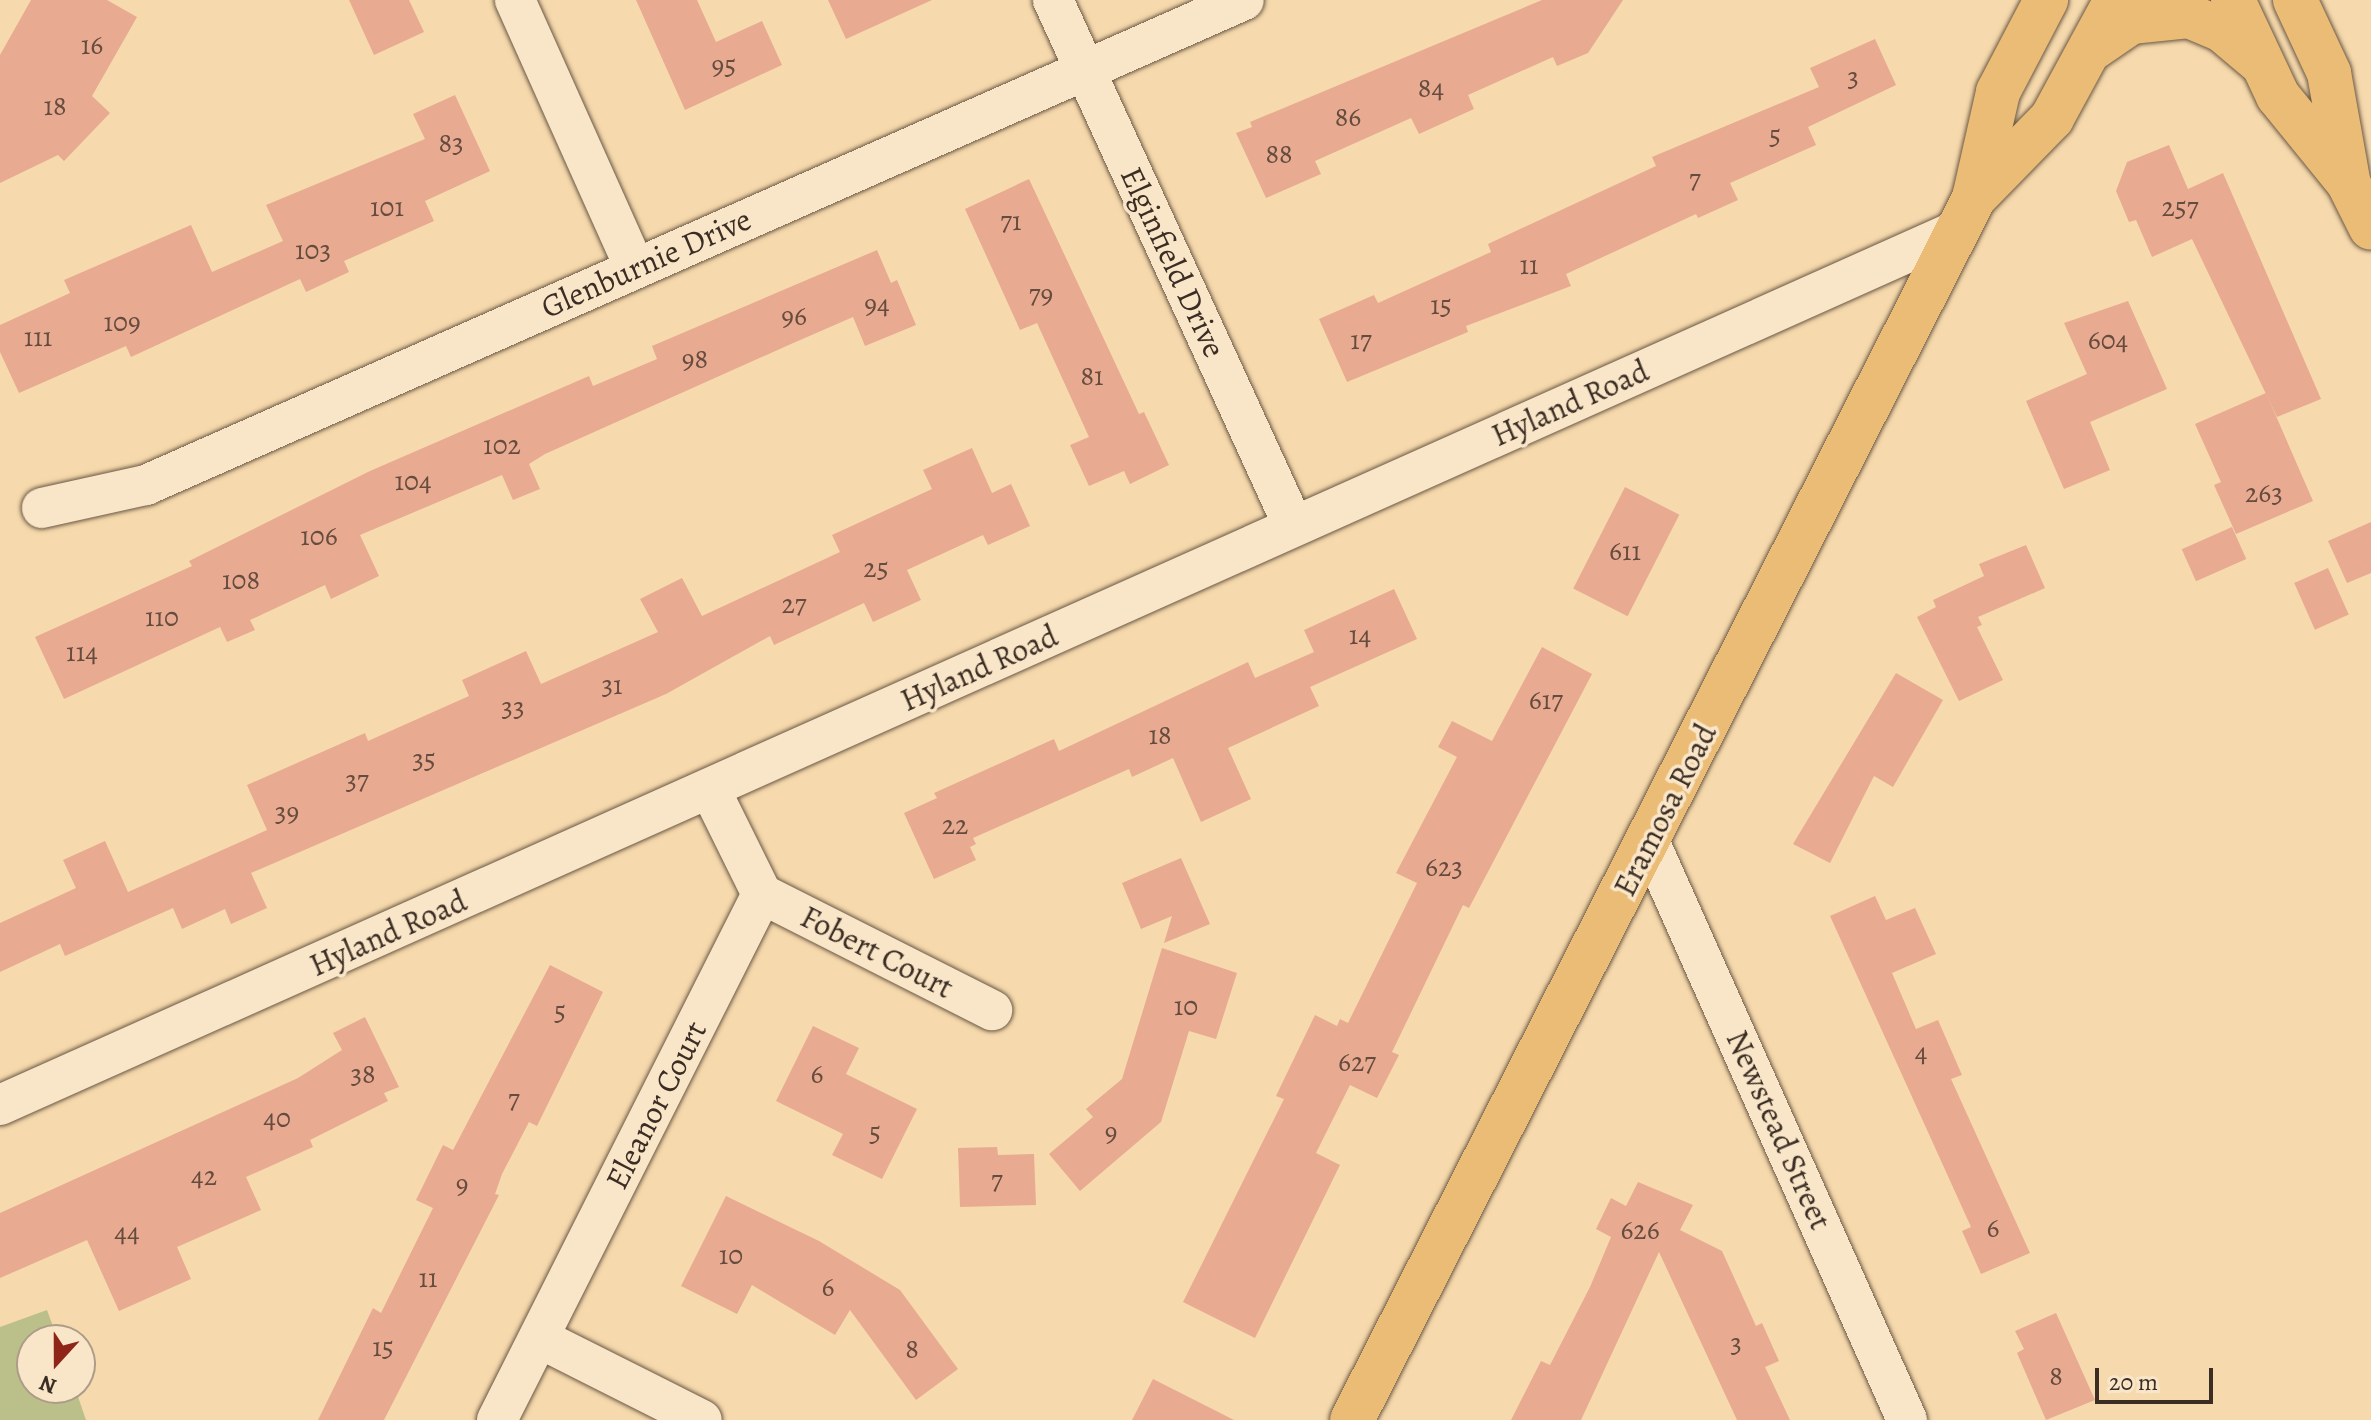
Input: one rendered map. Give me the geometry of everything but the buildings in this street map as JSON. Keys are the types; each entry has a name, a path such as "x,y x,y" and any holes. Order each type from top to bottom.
{"main road":[{"name":"Eramosa Road","path":"1352,1420 1966,214 1998,92 2046,0"},
{"name":"Eramosa Road","path":"1966,214 2052,118 2116,0"},
{"path":"2233,0 2278,96 2364,210"},
{"path":"2295,0 2329,73 2364,210"},
{"path":"2089,51 2131,22 2189,16 2222,30 2263,64"}],"street":[{"path":"515,0 635,268"},
{"name":"Elginfield Drive","path":"1053,0 1293,525"},
{"name":"Glenburnie Drive","path":"42,508 146,485 1244,0"},
{"name":"Hyland Road","path":"0,1105 1293,525 1966,214"},
{"path":"710,789 762,894"},
{"name":"Newstead Street","path":"1649,841 1907,1420"},
{"name":"Fobert Court","path":"762,894 992,1010"},
{"name":"Eleanor Court","path":"497,1420 762,894"},
{"path":"539,1338 702,1420"}],"green space":[{"path":"47,1310 52,1324 16,1324 16,1404 80,1404 86,1420 0,1420 0,1327"}]}
